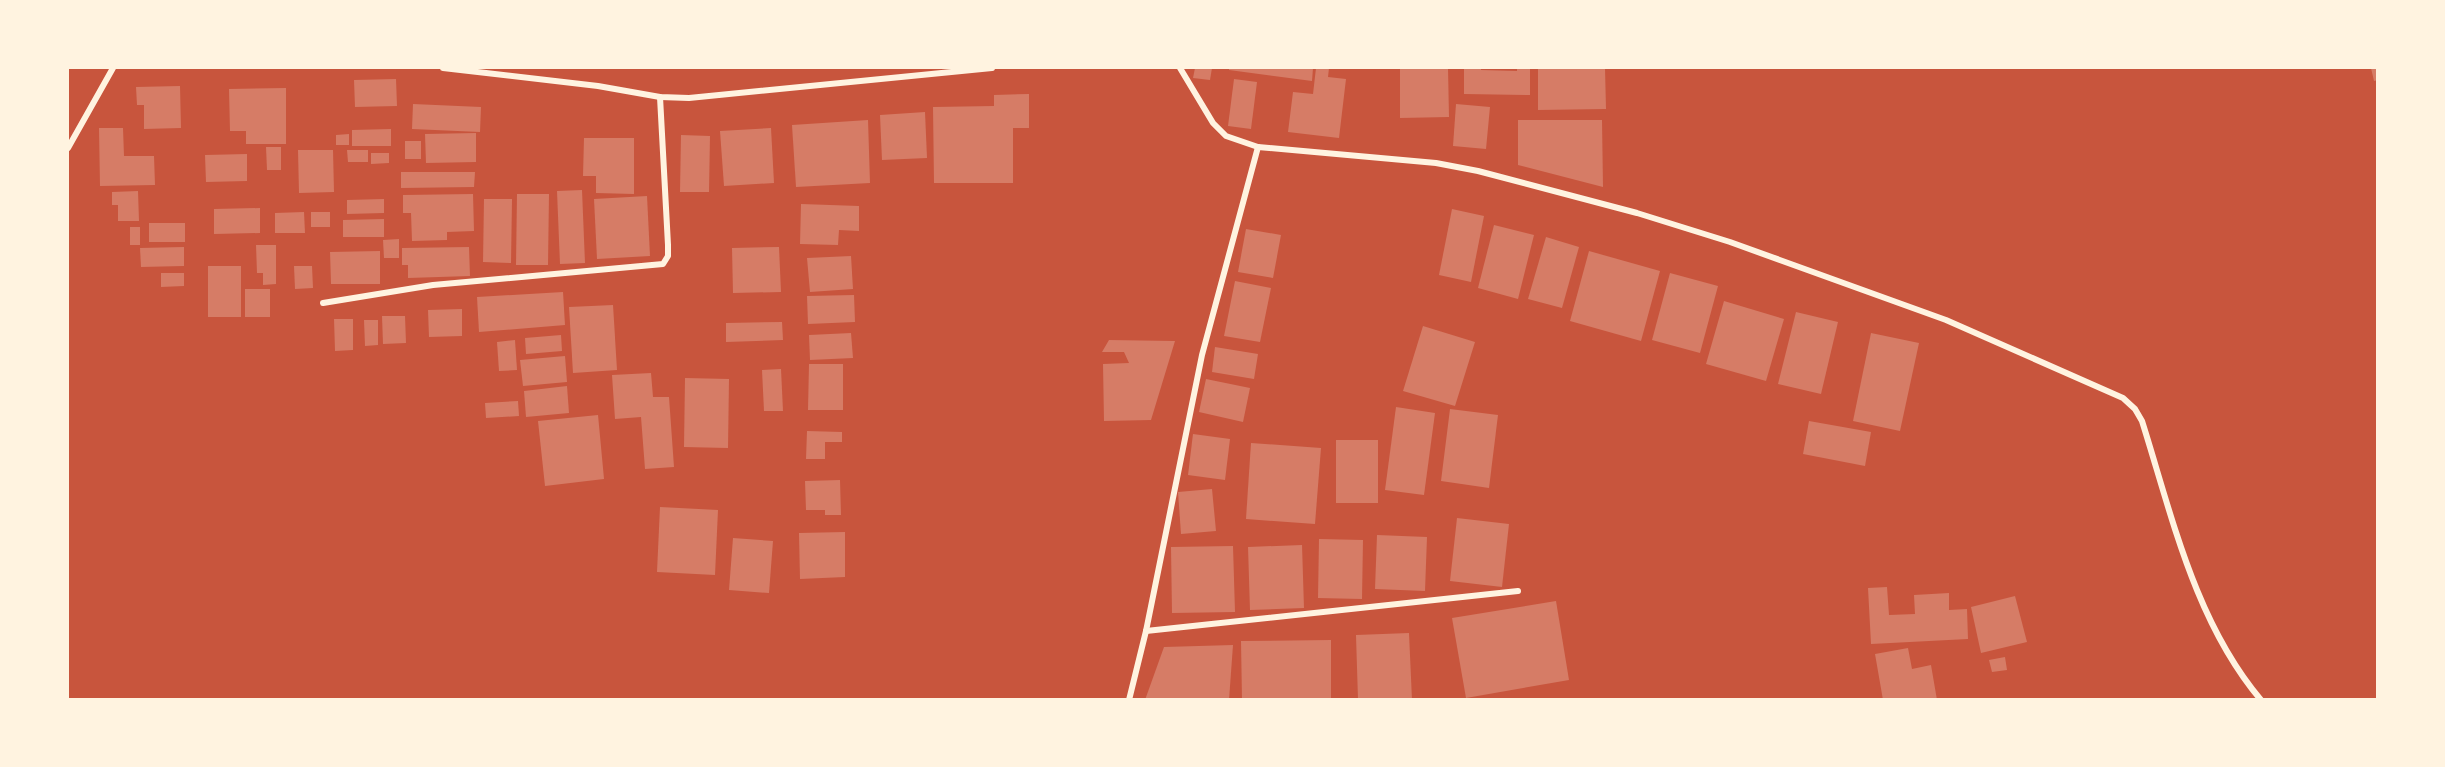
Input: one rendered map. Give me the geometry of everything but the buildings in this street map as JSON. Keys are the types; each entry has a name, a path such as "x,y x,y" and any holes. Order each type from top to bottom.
{"street":[{"path":"68,148 113,68"},
{"path":"443,68 598,86 660,97 689,98 992,68"},
{"path":"1180,68 1213,123 1226,136 1258,147 1436,163 1478,171 1637,213 1730,242 1946,321 2122,398 2135,409 2142,421 2191,574 2214,627 2247,683 2261,699"},
{"path":"323,303 433,285 663,264 668,256 668,245 660,97"},
{"path":"1129,699 1146,631 1180,452 1202,355 1258,147"},
{"path":"1146,631 1518,591"}]}
